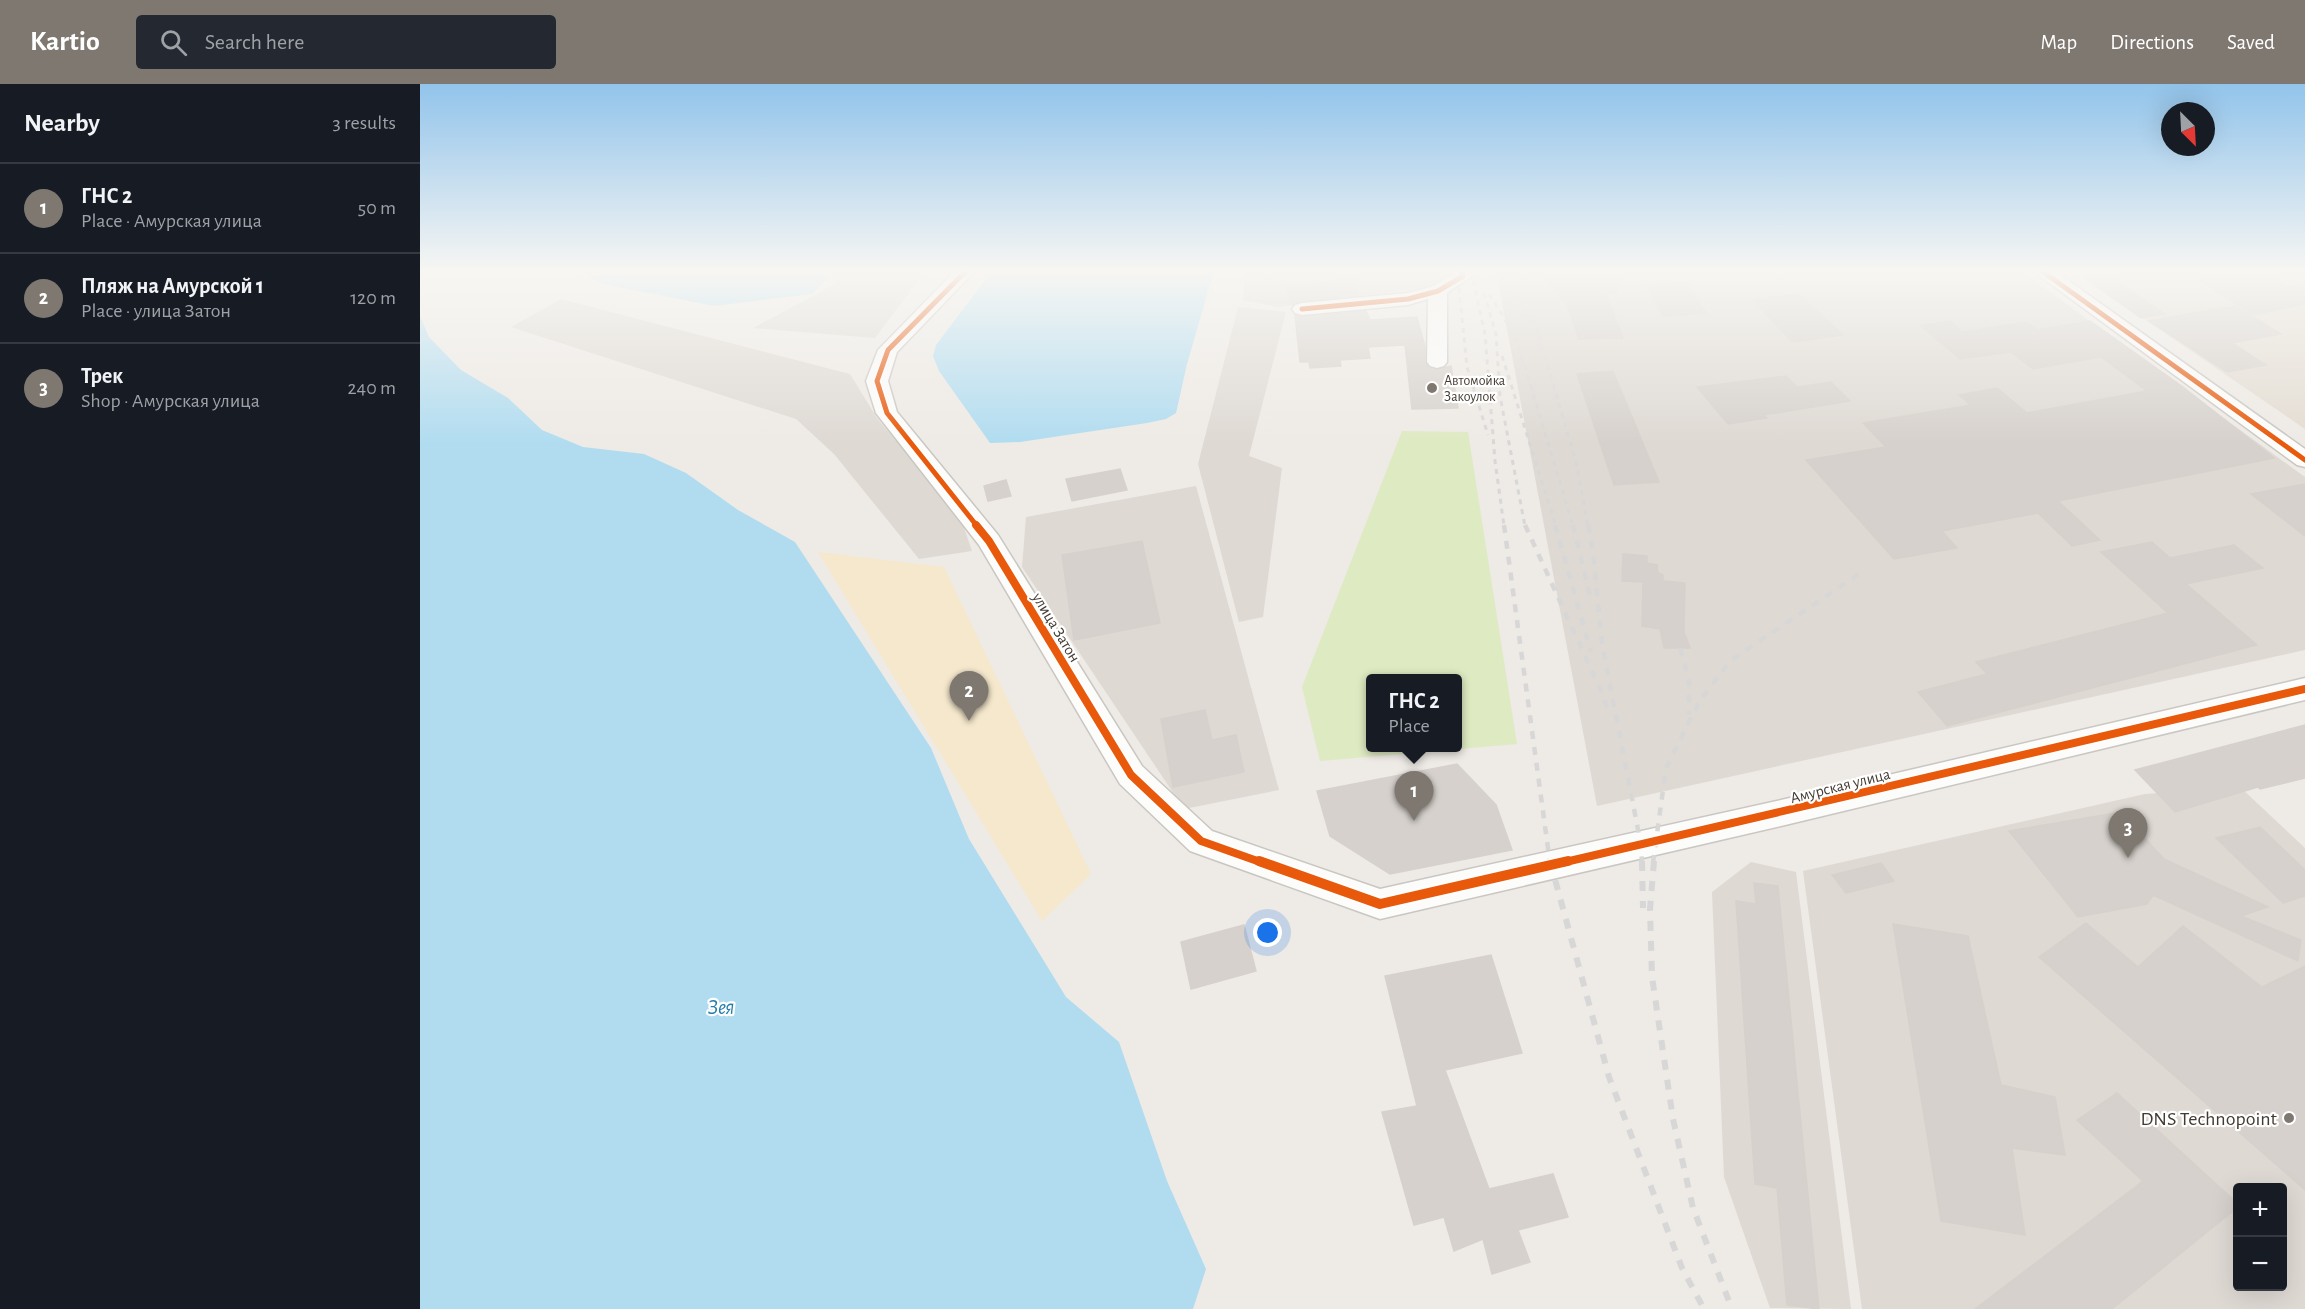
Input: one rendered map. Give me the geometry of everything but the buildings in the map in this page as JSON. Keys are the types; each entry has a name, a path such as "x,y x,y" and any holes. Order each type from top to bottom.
{"street":[{"name":"улица Затон","path":"910,328 888,350 877,381 886,414 931,466 989,541 1131,774 1201,841 1380,904"},
{"path":"1437,328 1437,362"},
{"path":"2121,328 2305,460"},
{"name":"Амурская улица","path":"1380,904 1782,813 2305,689"}],"shaded area":[{"path":"515,328 673,328 850,374 877,418 961,519 972,551 919,559 834,454 796,419"},
{"path":"755,328 882,328 875,338"},
{"path":"1233,328 1282,328 1249,456 1282,468 1263,617 1239,622 1198,464"},
{"path":"1507,328 2100,328 2305,477 2305,650 1597,806"},
{"path":"2158,328 2305,328 2305,429"},
{"path":"1196,486 1279,790 1184,809 1022,567 1026,517"},
{"path":"2240,787 2305,848 2305,1309 1862,1309 1803,871 2145,794"},
{"path":"1751,862 1796,872 1851,1309 1770,1308 1724,1177 1712,892"}],"green space":[{"path":"1402,431 1468,432 1517,744 1462,749 1462,674 1366,674 1366,752 1424,752 1320,761 1302,687"}],"sand":[{"path":"818,552 944,567 1091,874 1042,921"}],"water":[{"name":"Зея","path":"420,328 425,328 429,337 461,370 508,398 542,430 583,447 644,454 686,473 738,510 795,542 931,748 969,839 1066,997 1119,1042 1167,1181 1206,1269 1193,1309 420,1309"},
{"path":"949,328 1197,328 1176,413 1166,419 1147,423 1020,442 990,443 939,371 933,356 936,345"}],"railway":[{"path":"1463,328 1467,367 1488,435"},
{"path":"1484,328 1495,461 1504,526"},
{"path":"1494,328 1500,396 1525,526"},
{"path":"1509,328 1520,350 1573,526"},
{"path":"1537,328 1576,462 1588,526"},
{"path":"1502,356 1556,526"},
{"path":"1504,525 1550,863"},
{"path":"1525,525 1602,693 1608,712"},
{"path":"1555,525 1591,652"},
{"path":"1573,525 1591,600"},
{"path":"1588,525 1593,552 1602,644 1641,845 1642,863"},
{"path":"1653,863 1666,768 1699,702 1730,661 1862,572"},
{"path":"1680,648 1689,681 1689,715"},
{"path":"1550,861 1609,1077 1682,1268 1704,1309"},
{"path":"1642,861 1643,908"},
{"path":"1654,861 1650,909 1652,977 1673,1119 1693,1208 1732,1309"}],"cycle path":[{"path":"910,328 888,350 877,381 887,413 989,541 1131,775 1201,841 1380,904 1781,813 2305,689"},
{"path":"2122,328 2305,460"}],"place":[{"name":"Автомойка Закоулок","path":"1432,388"},
{"name":"Пляж на Амурской 1","path":"969,721"},
{"name":"ГНС 2","path":"1414,821"},
{"name":"Трек","path":"2128,858"},
{"name":"DNS Technopoint","path":"2289,1118"}]}
